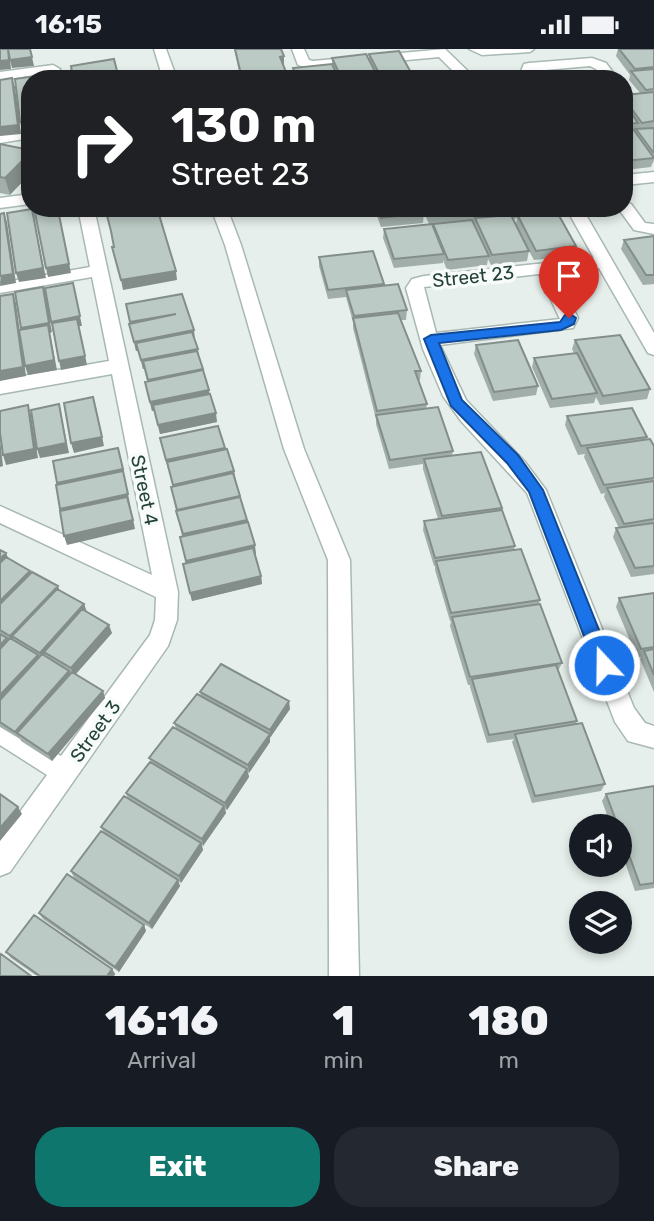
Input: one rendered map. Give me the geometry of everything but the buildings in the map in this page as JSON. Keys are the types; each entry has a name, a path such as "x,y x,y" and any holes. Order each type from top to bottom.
{"street":[{"path":"160,49 167,70"},
{"path":"298,49 303,62 308,65 383,54 440,51 460,70"},
{"path":"528,70 529,67 589,61 598,64 603,70"},
{"path":"0,76 21,73"},
{"path":"0,139 21,136"},
{"path":"633,179 654,177"},
{"path":"0,204 21,200"},
{"name":"Street 4","path":"88,217 167,592"},
{"path":"222,217 294,449 339,560 344,976"},
{"path":"579,217 654,349"},
{"path":"632,217 640,227 654,229"},
{"name":"Street 23","path":"604,262 418,283 415,288 456,403 512,459 536,490 624,715 637,733 654,737"},
{"path":"431,339 567,324 569,318 545,268"},
{"path":"0,288 99,271"},
{"path":"0,387 119,366"},
{"path":"0,514 167,592"},
{"name":"Street 3","path":"0,862 160,639 166,620 167,592"},
{"path":"0,731 65,772"}],"lane":[{"path":"473,49 482,52 530,49"}],"route":[{"path":"569,318 567,324 561,326 431,339 456,403 512,459 536,490 604,665"}]}
